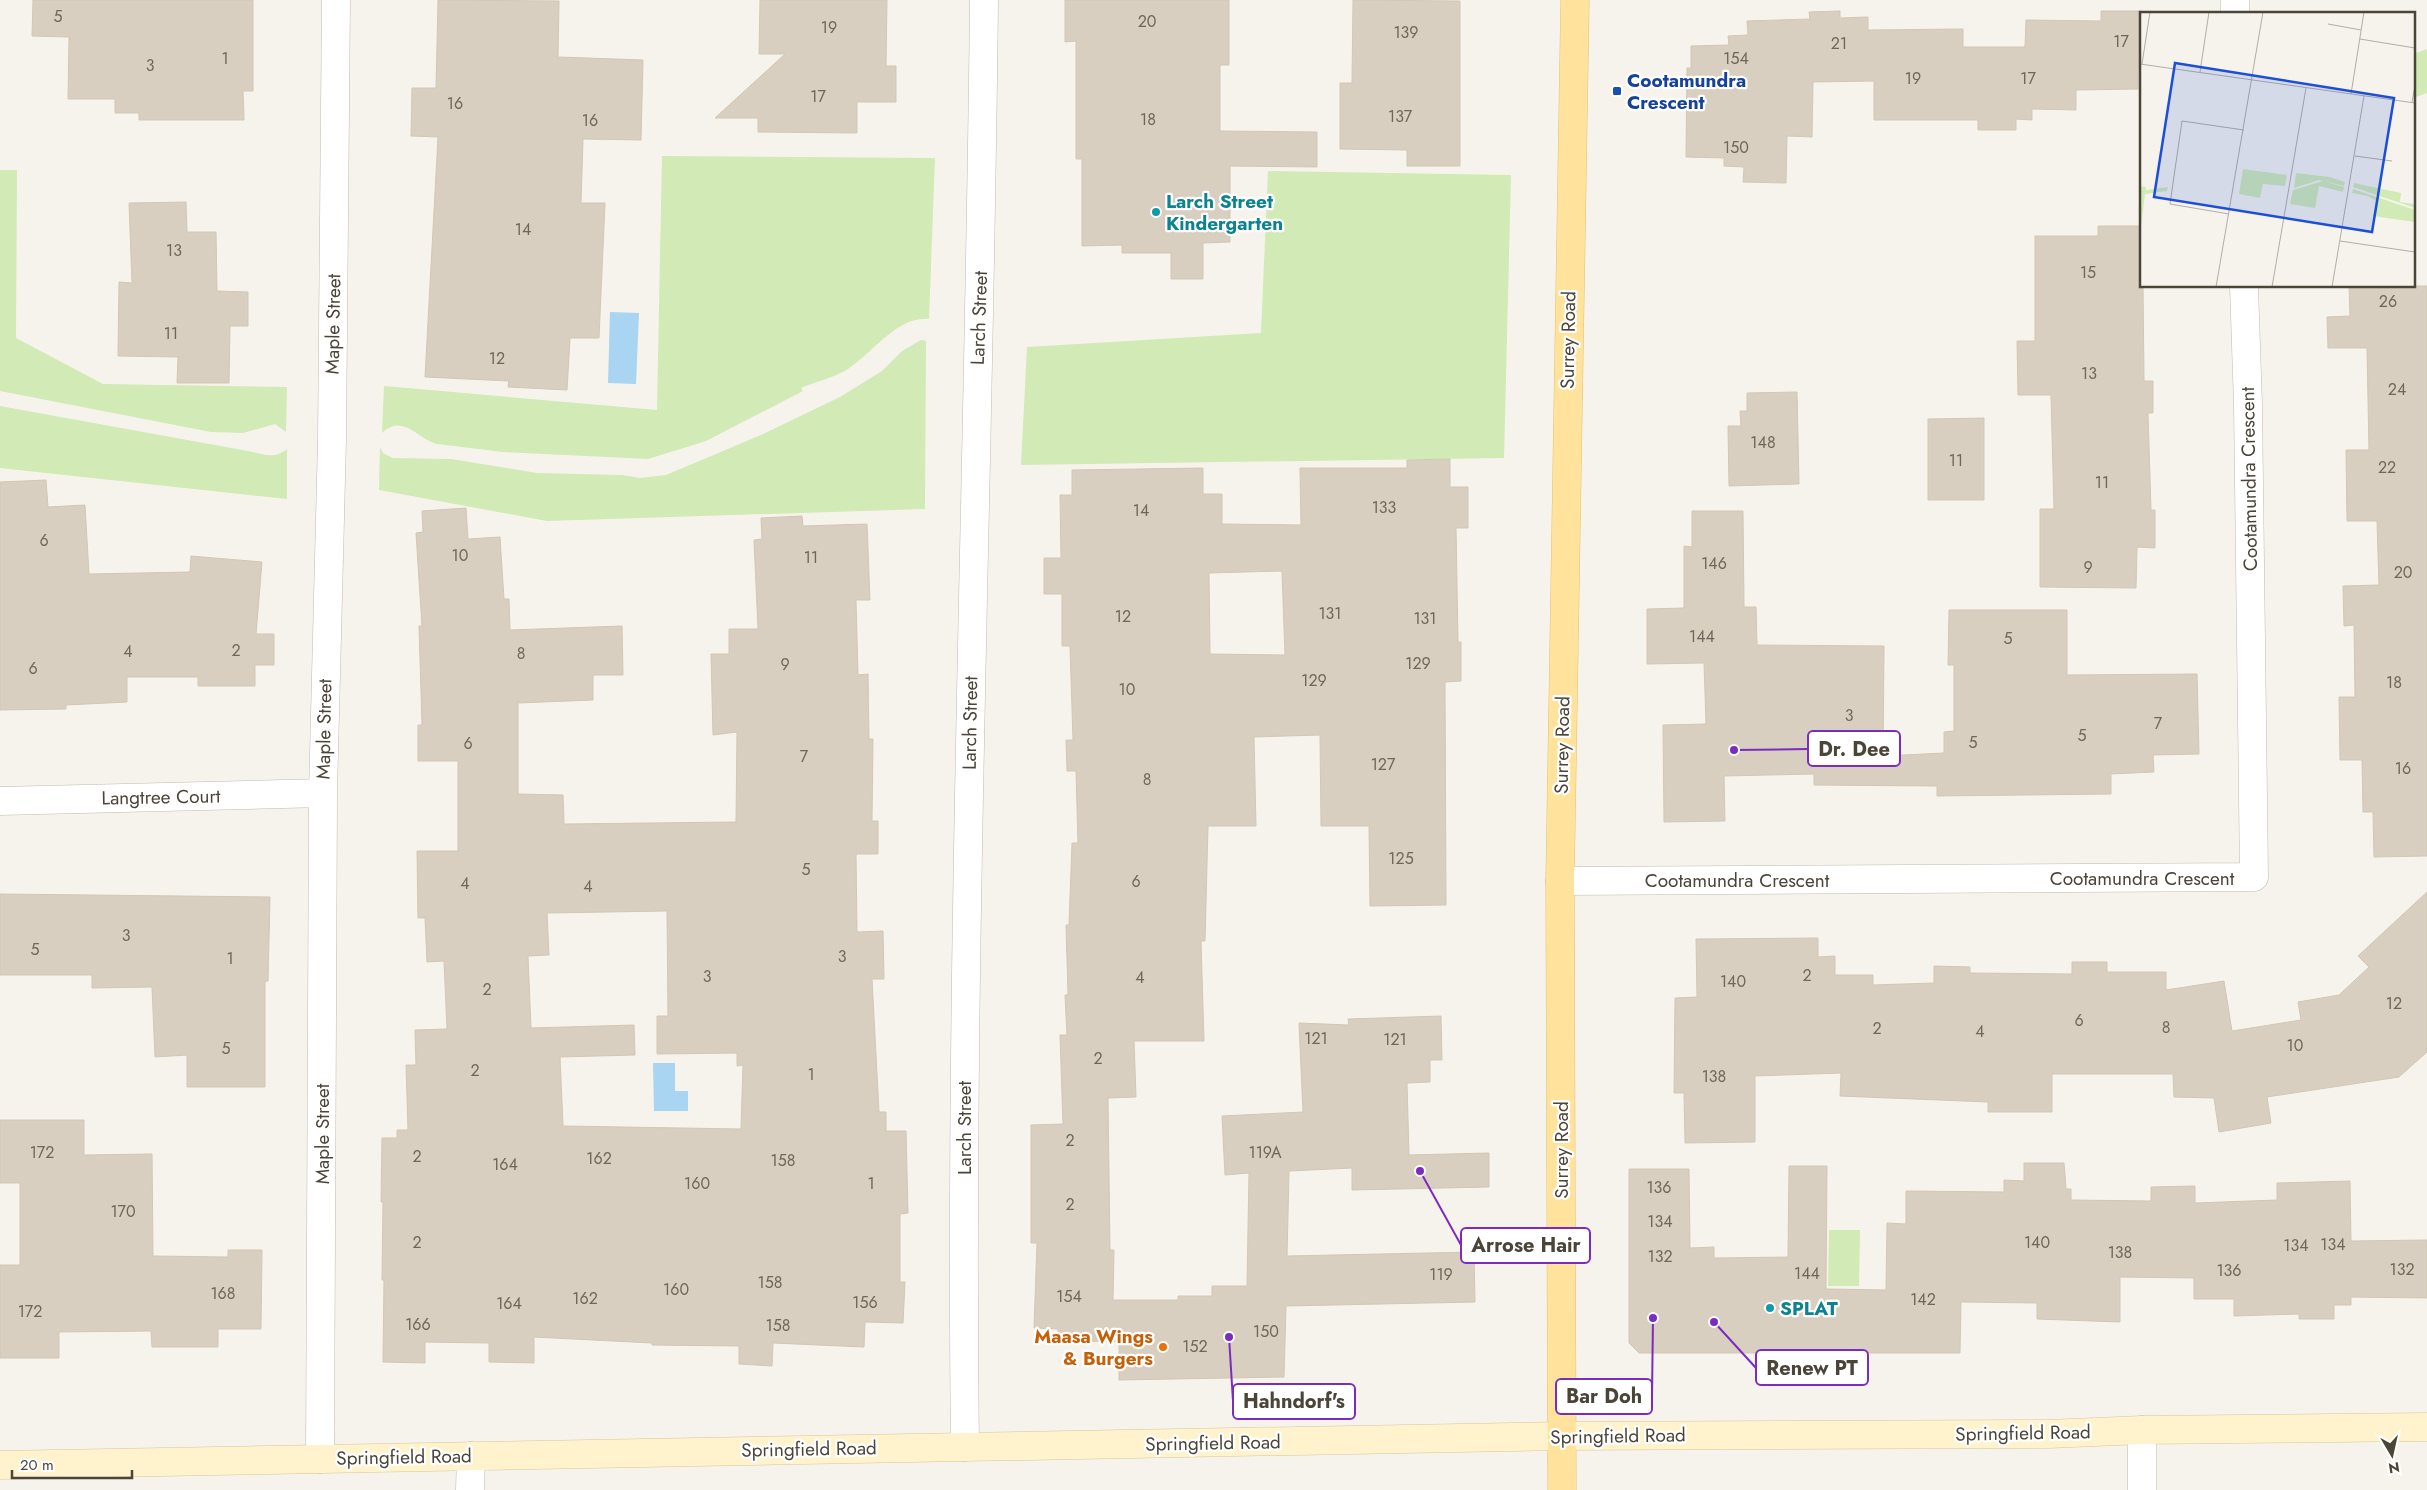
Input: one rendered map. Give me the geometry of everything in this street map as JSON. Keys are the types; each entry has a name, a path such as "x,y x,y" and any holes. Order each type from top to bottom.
{"main road":[{"name":"Surrey Road","path":"1562,1490 1560,881 1575,0"},
{"name":"Springfield Road","path":"0,1465 1561,1436 2048,1434 2142,1430 2427,1427"}],"street":[{"name":"Maple Street","path":"320,1459 323,793 332,440 336,0"},
{"name":"Larch Street","path":"965,1447 963,1051 980,314 984,0"},
{"name":"Cootamundra Crescent","path":"1560,881 2254,878 2248,405 2244,288"},
{"name":"Langtree Court","path":"0,801 323,793"},
{"path":"2142,1430 2142,1490"},
{"path":"470,1490 471,1456"}],"green space":[{"path":"2427,49 2427,93 2414,98 2414,54"},
{"path":"662,156 935,158 929,319 906,323 896,329 848,369 801,388 803,391 706,441 648,459 503,452 437,444 403,426 390,428 382,433 384,386 657,410"},
{"path":"0,170 17,170 16,338 103,384 287,387 286,432 275,424 243,433 211,432 0,391"},
{"path":"1268,171 1511,175 1504,458 1021,465 1027,347 1261,333"},
{"path":"921,340 926,341 925,509 547,521 379,490 380,447 383,453 393,458 451,459 537,473 622,475 640,478 666,475 761,435 840,397 882,371 902,351"},
{"path":"0,406 264,455 278,454 287,449 287,499 0,468"},
{"path":"1829,1230 1860,1230 1859,1286 1828,1286"}],"water":[{"path":"610,312 639,313 636,384 608,383"},
{"path":"653,1063 675,1063 675,1091 688,1091 688,1111 654,1111"}],"building":[{"path":"33,0 253,0 253,91 243,91 244,120 139,120 139,113 115,113 115,99 68,99 69,37 32,36"},
{"path":"438,0 559,1 558,57 643,60 641,140 583,139 581,203 605,203 599,338 570,338 567,390 508,387 509,381 425,377 438,137 411,136 412,88 436,88"},
{"path":"760,0 887,0 886,66 896,66 896,102 857,102 857,133 758,132 758,118 715,118 785,54 759,54"},
{"path":"1065,0 1229,0 1229,65 1220,65 1220,131 1317,132 1317,167 1230,166 1230,242 1203,243 1203,279 1171,279 1171,253 1122,253 1122,245 1082,246 1082,159 1076,159 1076,41 1065,42"},
{"path":"1353,0 1460,1 1460,166 1407,166 1407,150 1340,149 1340,83 1352,83"},
{"path":"1840,11 1840,18 1868,17 1868,30 1963,29 1963,47 2025,47 2026,20 2101,21 2101,11 2141,11 2138,89 2076,90 2076,110 2032,109 2032,120 2016,119 2016,130 1978,130 1978,120 1874,120 1874,81 1813,82 1812,137 1787,136 1786,183 1743,182 1744,167 1724,166 1724,158 1686,157 1687,68 1691,68 1691,46 1729,45 1728,36 1748,35 1747,21 1810,19 1809,12"},
{"path":"186,202 187,232 216,232 217,291 248,292 248,326 230,326 229,383 177,383 178,357 118,356 119,282 132,283 129,203"},
{"path":"2098,226 2139,226 2140,288 2143,288 2144,381 2153,381 2153,413 2148,413 2151,510 2155,510 2155,548 2137,547 2136,588 2040,587 2040,509 2054,509 2051,395 2018,395 2017,341 2035,341 2035,236 2098,236"},
{"path":"2414,286 2427,286 2427,856 2374,857 2373,812 2363,812 2362,760 2340,760 2339,697 2355,697 2354,625 2344,626 2343,586 2379,585 2377,521 2347,521 2346,450 2369,450 2367,348 2328,348 2327,317 2350,316 2349,288 2414,288"},
{"path":"1797,392 1799,484 1729,486 1728,426 1741,426 1740,411 1747,411 1747,393"},
{"path":"1984,418 1984,500 1928,500 1928,419"},
{"path":"1450,459 1450,487 1468,487 1468,528 1456,528 1458,642 1461,642 1461,681 1445,682 1446,905 1370,906 1369,826 1321,826 1320,735 1254,737 1256,826 1208,826 1205,941 1201,941 1204,1041 1134,1041 1136,1097 1108,1098 1110,1250 1114,1250 1113,1300 1178,1300 1178,1296 1212,1296 1212,1286 1247,1286 1249,1173 1225,1175 1222,1116 1303,1112 1299,1023 1349,1025 1348,1019 1441,1016 1442,1060 1430,1060 1430,1082 1407,1083 1409,1155 1489,1153 1489,1187 1352,1190 1352,1168 1289,1171 1287,1256 1474,1252 1475,1302 1286,1306 1284,1377 1119,1380 1119,1342 1058,1340 1058,1329 1034,1328 1037,1243 1031,1243 1031,1125 1063,1124 1060,1035 1067,1035 1065,995 1068,995 1066,925 1069,925 1072,843 1078,843 1076,771 1067,771 1066,740 1073,740 1070,646 1062,646 1062,594 1044,594 1044,558 1061,558 1060,495 1072,495 1072,470 1203,468 1203,494 1222,494 1222,524 1301,525 1300,468 1407,468 1407,460","holes":["1282,571 1285,655 1210,654 1209,573"]},
{"path":"46,480 48,507 85,505 89,574 190,572 191,556 262,562 256,634 274,634 274,665 255,665 255,686 198,686 198,677 127,677 127,702 66,705 66,709 0,710 0,482"},
{"path":"466,508 468,539 500,537 504,599 509,599 510,630 622,626 623,675 593,675 593,700 518,703 518,794 563,795 564,824 736,822 737,732 713,735 711,654 729,654 729,629 758,629 754,540 762,539 761,518 802,516 803,526 867,524 870,600 856,600 858,675 868,674 869,739 873,739 872,821 878,821 878,854 856,854 857,932 883,931 884,979 872,979 879,1112 886,1112 886,1131 906,1131 908,1213 900,1214 900,1282 905,1282 903,1323 865,1322 864,1347 773,1343 772,1366 739,1364 739,1346 652,1345 652,1343 534,1337 534,1363 489,1362 489,1343 425,1342 425,1363 383,1362 382,1138 397,1138 397,1130 408,1130 406,1065 416,1065 415,1030 447,1029 444,961 427,962 425,918 418,918 417,851 458,851 458,761 418,761 418,725 422,725 419,626 422,626 416,533 423,532 422,511","holes":["667,911 668,1016 657,1016 657,1054 737,1053 737,1066 743,1065 741,1129 563,1126 560,1057 635,1055 634,1025 531,1028 528,956 549,955 547,913"]},
{"path":"1692,511 1743,511 1744,607 1756,607 1757,645 1884,646 1883,756 1944,753 1944,732 1954,731 1954,665 1948,665 1949,610 2067,610 2067,675 2197,674 2199,754 2153,755 2154,772 2111,774 2111,794 1937,796 1937,786 1814,785 1814,774 1724,776 1725,821 1664,822 1663,725 1706,724 1704,663 1647,664 1647,609 1684,608 1684,546 1692,547"},
{"path":"2427,892 2427,1052 2399,1077 2267,1097 2271,1123 2219,1132 2214,1098 2174,1097 2173,1074 2052,1074 2052,1112 1988,1112 1988,1102 1840,1096 1841,1073 1755,1076 1755,1142 1685,1143 1684,1093 1674,1093 1675,998 1697,997 1696,939 1818,938 1818,957 1835,956 1835,975 1873,975 1873,985 1934,983 1934,966 1970,967 1970,973 2072,974 2072,962 2107,962 2107,972 2166,972 2166,990 2224,981 2232,1031 2301,1020 2298,1002 2339,995 2369,967 2358,956"},
{"path":"0,894 270,897 268,981 265,981 265,1087 187,1087 187,1055 155,1057 152,987 92,988 92,975 0,975"},
{"path":"0,1120 84,1120 84,1155 152,1154 153,1256 228,1257 228,1250 262,1250 261,1329 218,1329 218,1347 152,1347 151,1331 59,1332 59,1358 0,1358 0,1265 20,1265 20,1183 0,1183"},
{"path":"2024,1163 2064,1163 2066,1189 2071,1189 2071,1200 2151,1201 2151,1187 2195,1186 2195,1203 2277,1200 2277,1183 2350,1181 2351,1241 2427,1240 2427,1298 2351,1297 2351,1305 2334,1305 2334,1319 2299,1319 2299,1314 2234,1316 2234,1299 2194,1299 2194,1278 2120,1277 2120,1322 2037,1319 2037,1303 1961,1302 1960,1353 1639,1353 1629,1343 1629,1169 1689,1169 1690,1248 1714,1247 1714,1258 1788,1257 1789,1166 1827,1166 1826,1289 1886,1290 1887,1223 1906,1224 1906,1191 2004,1192 2004,1180 2024,1181"}],"place":[{"name":"Cootamundra Crescent","path":"1617,91"},
{"name":"Larch Street Kindergarten","path":"1156,212"},
{"name":"Dr. Dee","path":"1734,750"},
{"name":"Arrose Hair","path":"1420,1171"},
{"name":"SPLAT","path":"1770,1308"},
{"name":"Bar Doh","path":"1653,1318"},
{"name":"Renew PT","path":"1714,1322"},
{"name":"Hahndorf's","path":"1229,1337"},
{"name":"Maasa Wings & Burgers","path":"1163,1347"}]}
